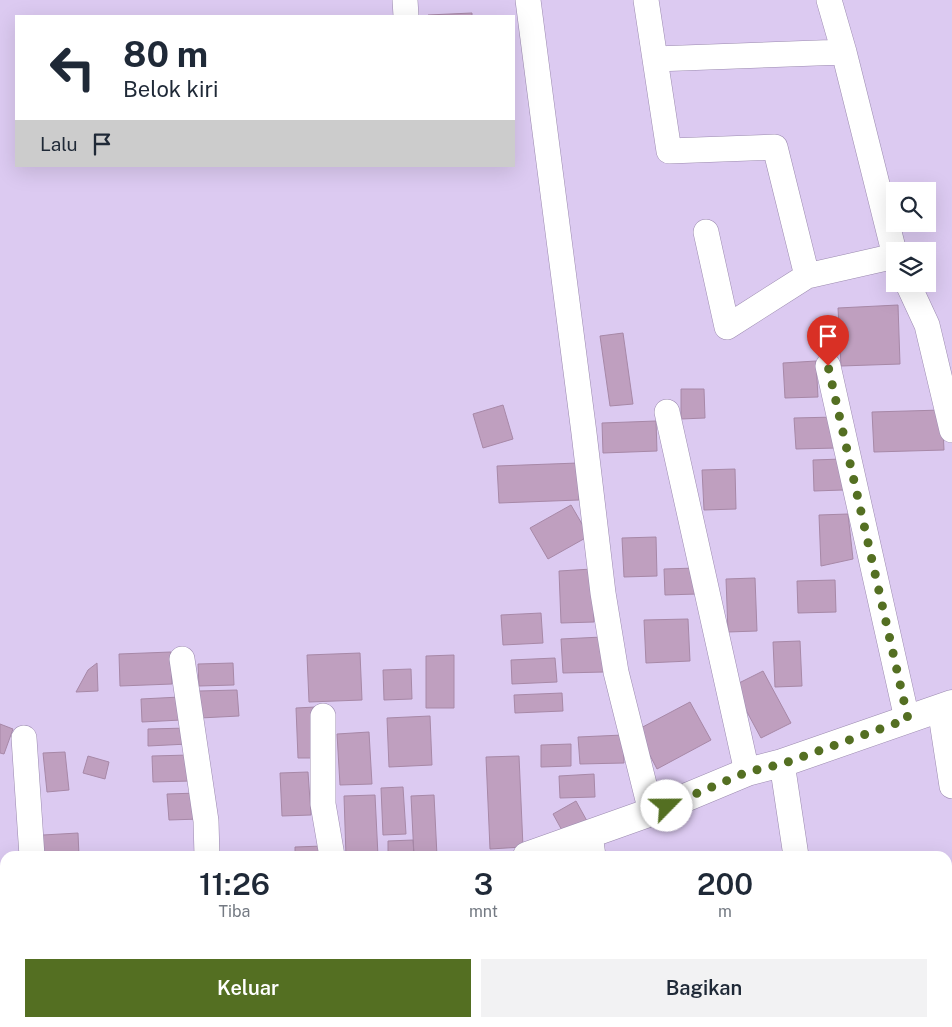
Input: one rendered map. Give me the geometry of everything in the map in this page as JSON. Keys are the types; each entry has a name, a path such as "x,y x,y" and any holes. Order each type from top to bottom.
{"street":[{"path":"406,0 406,15"},
{"path":"528,0 603,593 616,672 652,812"},
{"path":"646,0 669,151 775,147 807,276"},
{"path":"829,0 844,52 892,242"},
{"path":"655,59 844,52"},
{"path":"706,232 727,327 807,276 886,258"},
{"path":"912,292 927,325 952,430"},
{"path":"828,366 908,719"},
{"path":"667,412 747,772"},
{"path":"182,659 206,821 208,851"},
{"path":"560,851 592,846 652,812 747,772 782,764 946,706 952,786"},
{"path":"323,716 323,804 331,851"},
{"path":"24,738 32,851"},
{"path":"782,764 795,851"}],"building":[{"path":"472,13 472,15 428,15"},
{"path":"898,305 900,364 841,366 838,308"},
{"path":"623,333 633,404 610,406 600,336"},
{"path":"816,361 818,397 785,398 783,363"},
{"path":"681,389 704,389 705,418 681,419"},
{"path":"503,405 513,439 483,448 473,414"},
{"path":"942,410 944,450 874,452 872,412"},
{"path":"836,417 837,448 796,449 794,418"},
{"path":"656,421 657,451 603,453 602,423"},
{"path":"842,459 843,490 814,491 813,460"},
{"path":"578,463 579,500 499,503 497,466"},
{"path":"735,469 736,509 704,510 702,470"},
{"path":"571,505 589,536 548,559 530,528"},
{"path":"848,514 853,559 821,566 819,515"},
{"path":"656,537 657,576 624,577 622,538"},
{"path":"696,568 697,594 665,595 664,569"},
{"path":"592,569 594,622 561,623 559,571"},
{"path":"755,578 757,631 728,632 726,579"},
{"path":"835,580 836,612 798,613 797,581"},
{"path":"541,613 543,643 503,645 501,615"},
{"path":"688,619 690,661 646,663 644,620"},
{"path":"602,637 604,672 563,673 561,639"},
{"path":"800,641 802,686 775,687 773,642"},
{"path":"171,652 172,684 120,686 119,654"},
{"path":"360,653 362,700 309,702 307,655"},
{"path":"454,655 454,708 426,708 426,656"},
{"path":"555,658 557,682 512,684 511,660"},
{"path":"97,663 98,691 76,692 88,670"},
{"path":"233,663 234,685 199,686 198,664"},
{"path":"411,669 412,699 384,700 383,670"},
{"path":"763,671 791,723 761,738 733,686"},
{"path":"237,690 239,716 200,718 199,691"},
{"path":"562,693 563,711 515,713 514,695"},
{"path":"180,697 181,720 142,722 141,699"},
{"path":"690,702 711,740 657,769 637,730"},
{"path":"316,707 318,758 298,758 296,708"},
{"path":"430,716 432,765 389,767 387,718"},
{"path":"0,724 13,729 4,754 0,753"},
{"path":"188,728 188,744 148,746 148,729"},
{"path":"369,732 372,784 340,785 337,734"},
{"path":"623,735 624,763 580,764 578,737"},
{"path":"571,744 571,766 541,767 541,745"},
{"path":"65,752 69,790 47,792 43,753"},
{"path":"189,755 190,781 153,782 152,756"},
{"path":"88,756 109,762 105,779 83,773"},
{"path":"519,756 523,847 490,849 486,757"},
{"path":"308,772 311,815 282,816 280,773"},
{"path":"594,774 595,797 560,798 559,776"},
{"path":"403,787 406,834 383,835 381,788"},
{"path":"198,793 200,819 169,820 167,794"},
{"path":"375,795 378,851 346,851 344,796"},
{"path":"434,795 437,851 414,851 411,796"},
{"path":"576,801 587,821 564,834 553,814"},
{"path":"78,833 79,851 44,851 43,835"},
{"path":"413,840 414,851 388,851 388,841"},
{"path":"323,846 324,851 295,851 295,847"}],"route":[{"path":"667,806 747,772 782,764 908,719 828,366"}]}
